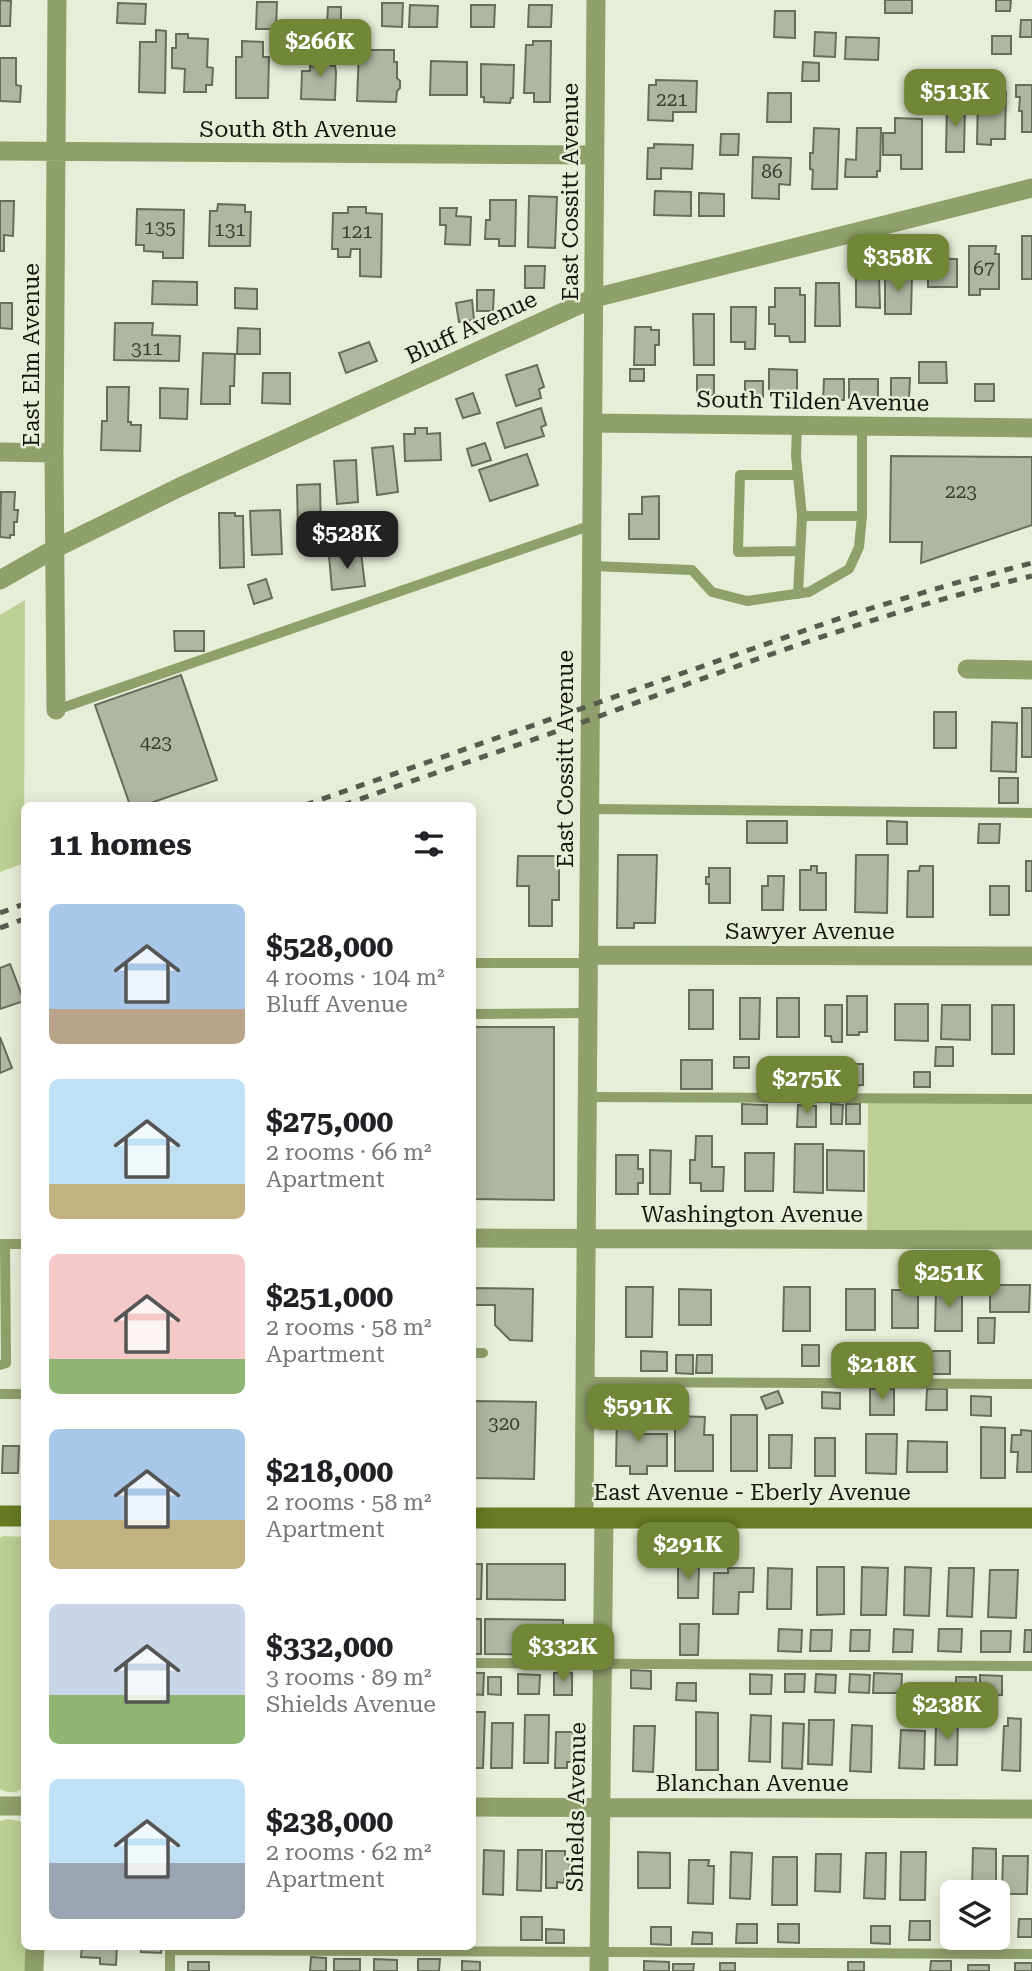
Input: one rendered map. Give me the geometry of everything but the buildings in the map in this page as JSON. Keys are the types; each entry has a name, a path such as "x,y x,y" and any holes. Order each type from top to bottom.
{"main road":[{"path":"0,1516 21,1516"},
{"name":"East Avenue - Eberly Avenue","path":"476,1518 1032,1518"}],"street":[{"name":"East Elm Avenue","path":"56,709 54,453 57,0"},
{"name":"East Cossitt Avenue","path":"594,1518 585,1382 596,0"},
{"name":"South 8th Avenue","path":"0,151 595,155"},
{"name":"Bluff Avenue","path":"0,580 55,548 180,487 594,298 1032,188"},
{"name":"South Tilden Avenue","path":"593,423 1032,428"},
{"path":"0,452 54,453"},
{"path":"967,669 1032,670"},
{"name":"Sawyer Avenue","path":"588,959 1032,957"},
{"name":"Washington Avenue","path":"476,1238 1032,1240"},
{"name":"Shields Avenue","path":"594,1518 602,1664 599,1962"},
{"path":"0,1806 21,1806"},
{"name":"Blanchan Avenue","path":"476,1807 1032,1809"},
{"path":"34,1971 35,1950"}],"lane":[{"path":"797,425 796,456 802,516 798,594"},
{"path":"592,566 692,570 712,592 747,601 809,592 849,569 859,547 862,516 862,426"},
{"path":"799,475 740,475 738,552 799,551"},
{"path":"802,516 862,516"},
{"path":"56,709 592,525"},
{"path":"590,809 1032,813"},
{"path":"476,964 588,959"},
{"path":"476,1014 588,1013"},
{"path":"587,1097 1032,1099"},
{"path":"0,1365 6,1363 2,1244 21,1244"},
{"path":"585,1382 1032,1384"},
{"path":"0,1394 21,1394"},
{"path":"476,1663 1032,1666"},
{"path":"170,1950 170,1971"},
{"path":"231,1950 599,1962 1032,1954"}],"green space":[{"path":"25,600 24,802 21,802 21,864 0,872 0,615"},
{"path":"868,1100 1032,1101 1032,1237 867,1237"},
{"path":"21,1537 21,1789 13,1792 0,1789 0,1538"},
{"path":"8,1819 21,1823 21,1950 27,1950 27,1971 0,1971 0,1821"}],"railway":[{"path":"314,802 852,614 1032,563"},
{"path":"352,802 818,638 924,605 1032,576"},
{"path":"0,913 21,905"},
{"path":"0,928 21,920"}]}
